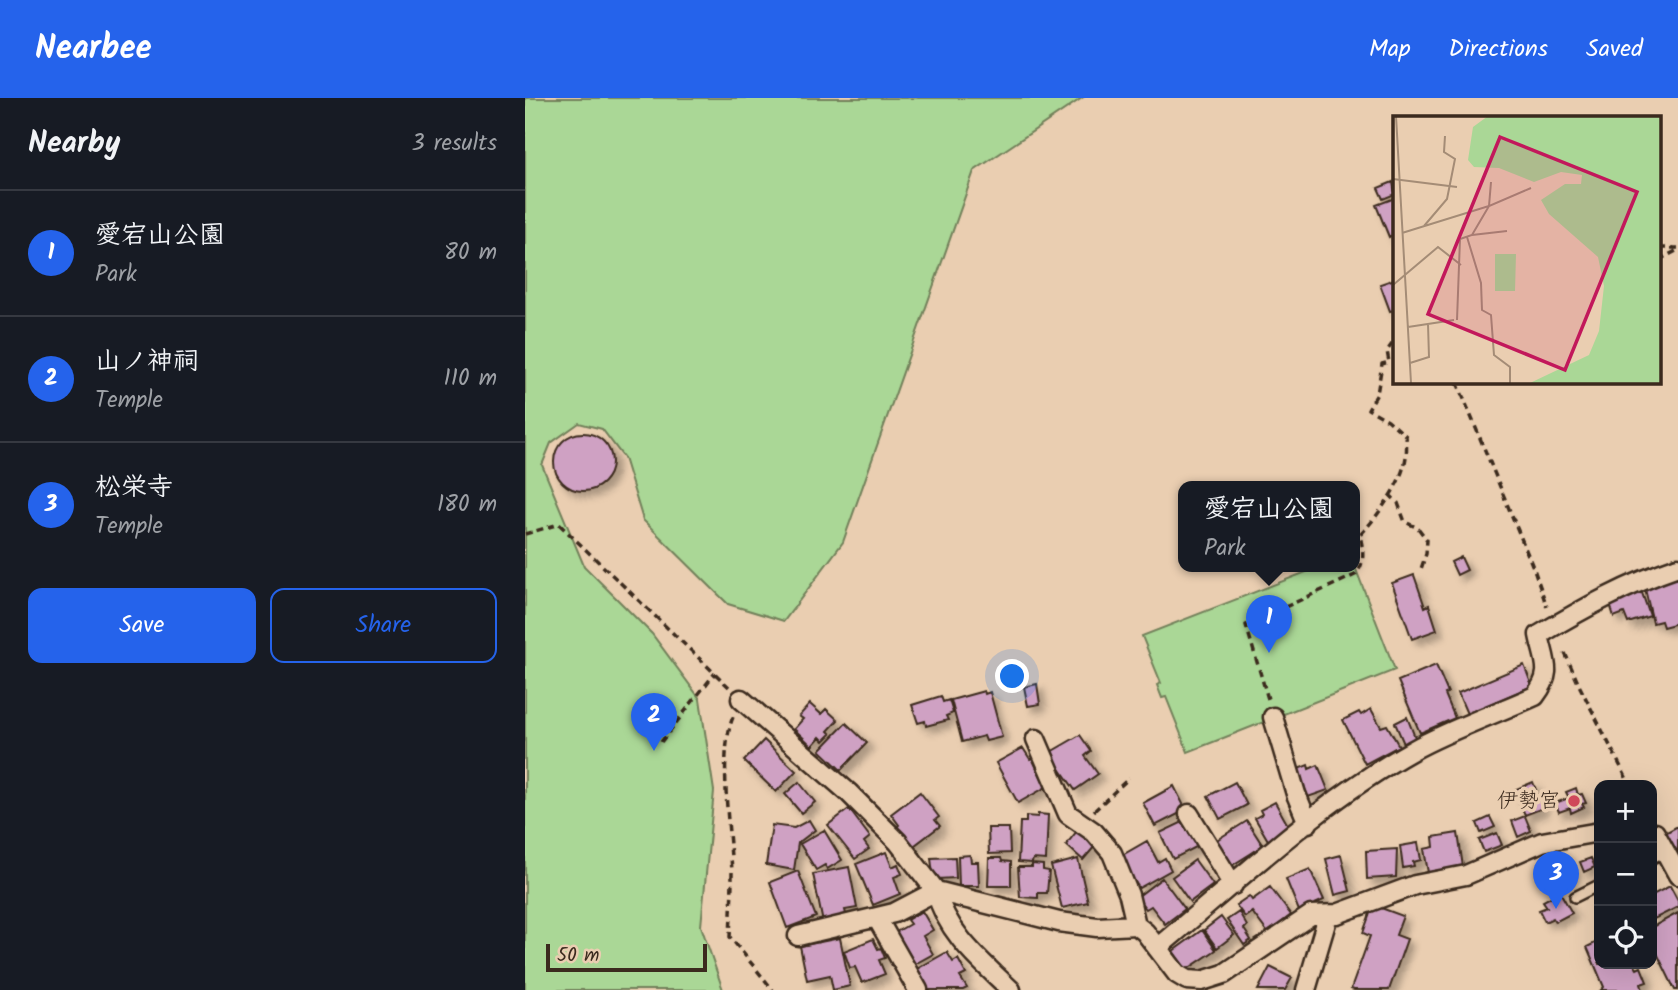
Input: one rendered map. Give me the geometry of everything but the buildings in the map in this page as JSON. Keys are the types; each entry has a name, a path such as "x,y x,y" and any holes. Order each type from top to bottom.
{"street":[{"path":"1157,948 1308,823 1384,767 1414,749 1535,696 1543,685 1547,664 1539,635 1602,598 1643,579 1678,567"},
{"path":"741,699 849,793 898,842 936,891 941,911 962,943 1011,990"},
{"path":"1273,717 1296,794 1308,823"},
{"path":"1036,740 1056,792 1068,814 1094,832 1112,853 1129,895 1136,925 1145,932 1177,974 1187,981 1202,981 1224,974 1311,915 1328,916 1415,884 1467,875 1542,842 1594,833"},
{"path":"1189,814 1233,885"},
{"path":"1658,855 1678,875"},
{"path":"798,936 894,914 936,891 1059,922 1097,928 1136,925"},
{"path":"1306,990 1328,916"},
{"path":"877,918 918,990"}],"lane":[{"path":"1576,897 1594,888"}],"path":[{"path":"1661,259 1678,249"},
{"path":"1360,570 1364,550 1360,535 1395,487 1404,468 1407,450 1406,436 1388,420 1368,409 1377,394 1382,365 1389,362 1387,351 1393,343"},
{"path":"1457,383 1535,572 1550,616"},
{"path":"1389,494 1398,503 1405,522 1418,528 1427,540 1426,554 1420,569"},
{"path":"525,534 559,524 741,699 727,731 727,804 732,873 730,937 773,990"},
{"path":"1273,717 1246,625 1358,572"},
{"path":"1564,650 1626,780"},
{"path":"661,742 715,673"},
{"path":"1081,823 1129,778"}],"green space":[{"path":"525,98 1082,98 974,171 843,542 784,621 728,604 643,520 624,458 602,429 579,423 551,443 542,465 584,566 652,634 700,699 714,791 701,926 723,990 525,990"},
{"path":"1306,572 1357,572 1395,670 1188,752 1166,697 1162,698 1157,685 1161,683 1142,636"}],"place":[{"name":"愛宕山公園","path":"1269,653"},
{"name":"山ノ神祠","path":"654,751"},
{"name":"伊勢宮","path":"1574,801"},
{"name":"松栄寺","path":"1556,909"}]}
